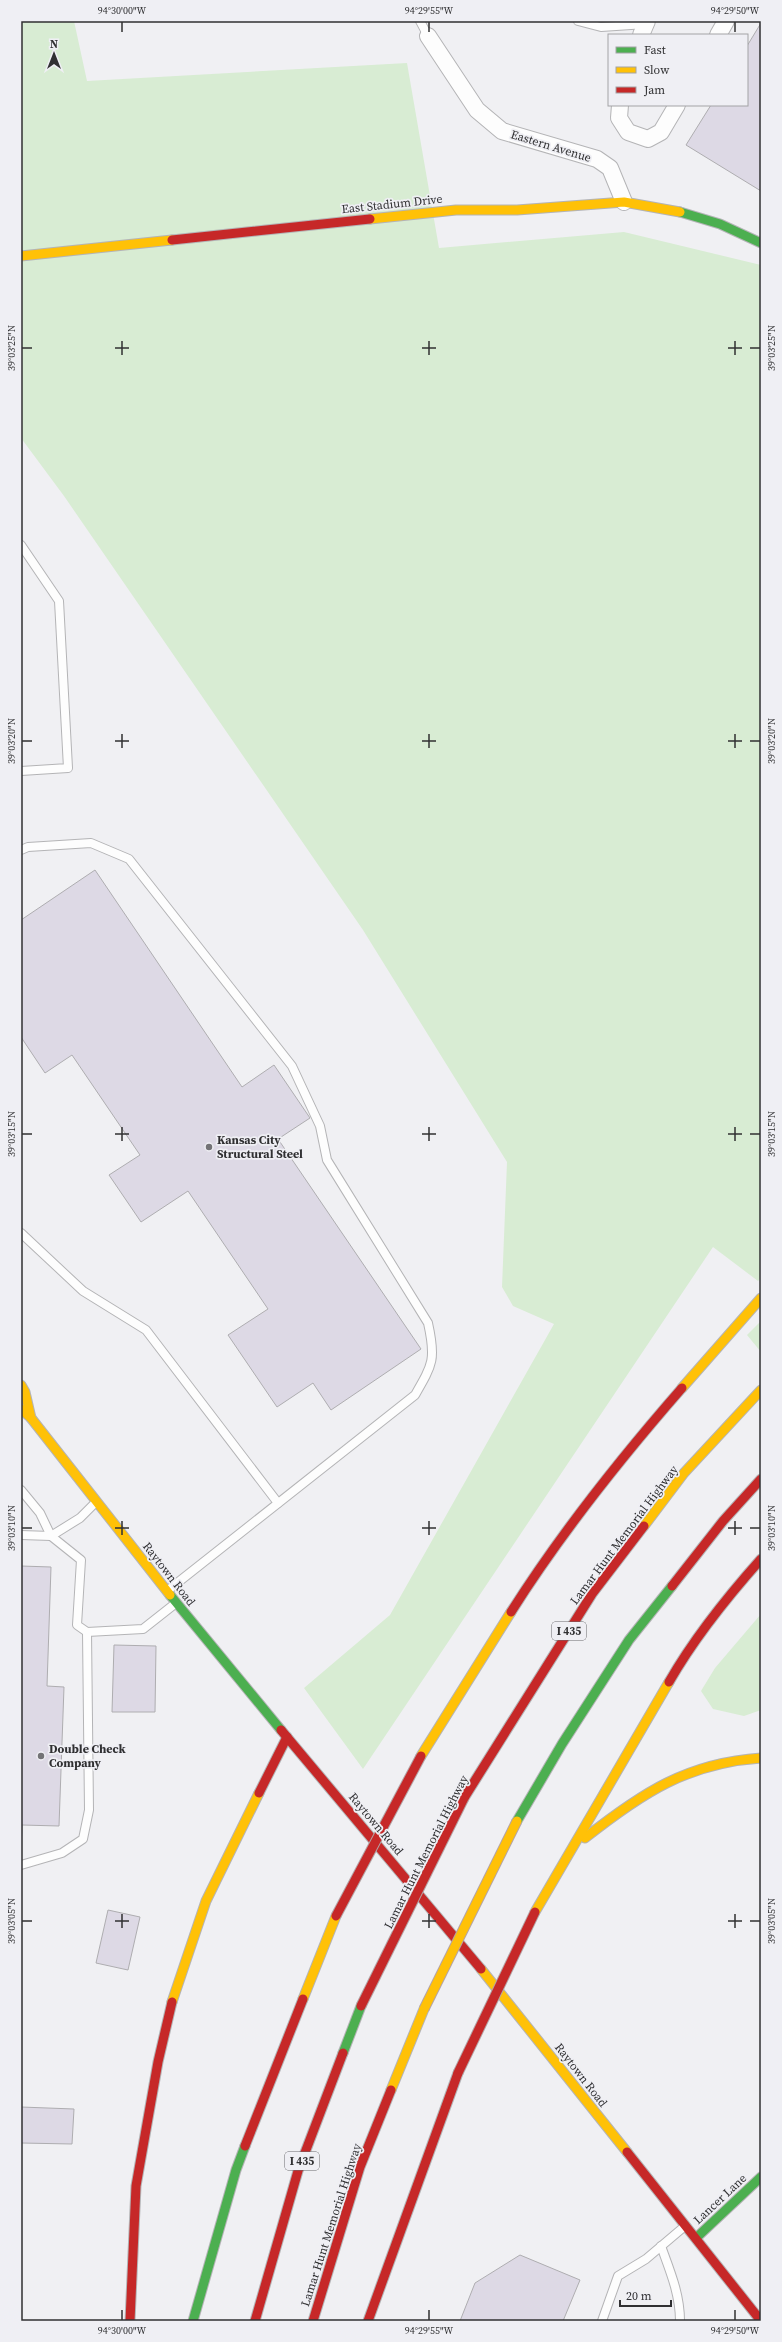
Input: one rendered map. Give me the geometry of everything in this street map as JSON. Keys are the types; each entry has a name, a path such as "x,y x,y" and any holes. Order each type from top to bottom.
{"main road":[{"name":"East Stadium Drive","path":"21,256 456,210 517,210 624,202 676,211 720,224 761,243"},
{"path":"192,2321 236,2170 336,1916 421,1756 546,1557 639,1438 761,1298"},
{"name":"Raytown Road","path":"21,1385 26,1392 31,1418"},
{"name":"Lamar Hunt Memorial Highway","path":"255,2321 298,2171 361,2006 464,1798 592,1594 684,1473 761,1390"},
{"name":"Raytown Road","path":"21,1410 31,1418 176,1603 516,2011 761,2321"},
{"name":"Lamar Hunt Memorial Highway","path":"313,2321 360,2167 424,2009 517,1821 562,1744 629,1640 723,1521 761,1479"},
{"path":"368,2321 458,2073 535,1912 575,1846 678,1666 744,1578 761,1559"},
{"path":"130,2321 136,2186 158,2062 174,1994 206,1901 287,1737"},
{"path":"575,1846 620,1809 661,1783 705,1767 749,1758 761,1758"},
{"name":"Lancer Lane","path":"696,2238 761,2178"}],"street":[{"path":"719,34 726,21"},
{"name":"Eastern Avenue","path":"428,36 477,110 502,131 591,157 610,168 624,202"},
{"path":"620,106 619,118 628,132 648,139 661,132 676,106"}],"lane":[{"path":"420,21 428,36"},
{"path":"578,21 601,27 624,23 645,27"},
{"path":"21,545 59,601 68,768 21,771"},
{"path":"21,850 28,847 91,843 128,859 292,1066 320,1126 327,1160 428,1323 433,1345 431,1367 415,1395 167,1591"},
{"path":"21,1233 83,1291 146,1330 278,1503"},
{"path":"21,1490 40,1513 51,1536 81,1560 77,1625 87,1632 143,1629 176,1603"},
{"path":"21,1535 51,1536 80,1518 97,1502"},
{"path":"21,1865 62,1853 83,1839 90,1810 87,1632"},
{"path":"602,2321 618,2276 646,2259 685,2225"},
{"path":"661,2246 675,2283 680,2306 680,2321"}],"green space":[{"path":"21,21 74,21 87,81 407,63 439,248 624,232 761,265 761,1278 758,1281 713,1247 363,1769 304,1688 390,1615 554,1324 513,1306 502,1287 507,1162 363,930 64,496 21,438"},
{"path":"761,1321 761,1352 747,1335"},
{"path":"761,1614 761,1710 744,1716 713,1709 701,1691 715,1668"}],"building":[{"path":"761,23 761,191 686,145 710,106 748,106 748,44"},
{"name":"Kansas City Structural Steel","path":"95,870 242,1087 274,1065 310,1118 278,1139 421,1349 331,1410 313,1383 277,1407 228,1335 268,1309 188,1191 141,1222 109,1175 140,1155 72,1055 45,1073 21,1037 21,920"},
{"name":"Double Check Company","path":"21,1566 51,1567 47,1686 64,1687 59,1826 22,1825 21,1849"},
{"path":"114,1645 156,1646 155,1712 112,1712"},
{"path":"108,1910 140,1917 128,1970 96,1963"},
{"path":"21,2107 74,2109 72,2144 21,2143"},
{"path":"520,2255 580,2280 563,2321 460,2321 475,2283"}],"traffic: fast":[{"path":"680,212 720,224 761,243"},
{"path":"517,1821 562,1744 629,1640 672,1586"},
{"path":"170,1595 281,1730"},
{"path":"343,2053 361,2006"},
{"path":"193,2321 236,2170 245,2146"},
{"path":"696,2238 761,2177"}],"traffic: slow":[{"path":"370,219 456,210 517,210 624,202 680,212"},
{"path":"21,256 172,240"},
{"path":"682,1388 761,1298"},
{"path":"21,1385 25,1392 31,1418"},
{"path":"644,1526 684,1473 761,1390"},
{"path":"21,1409 31,1418 170,1595"},
{"path":"421,1756 511,1612"},
{"path":"535,1912 669,1682"},
{"path":"585,1838 626,1807 667,1783 710,1766 761,1758"},
{"path":"172,2002 206,1901 259,1793"},
{"path":"424,2009 517,1821"},
{"path":"303,1999 336,1916"},
{"path":"481,1969 627,2152"},
{"path":"391,2090 424,2009"}],"traffic: jam":[{"path":"172,240 370,219"},
{"path":"511,1612 550,1554 592,1497 682,1388"},
{"path":"672,1586 723,1521 761,1479"},
{"path":"464,1798 592,1594 644,1526"},
{"path":"669,1682 678,1666 712,1619 761,1559"},
{"path":"281,1730 481,1969"},
{"path":"259,1793 287,1737"},
{"path":"336,1916 421,1756"},
{"path":"361,2006 464,1798"},
{"path":"458,2073 535,1912"},
{"path":"245,2146 303,1999"},
{"path":"130,2321 136,2186 158,2062 172,2002"},
{"path":"255,2321 298,2171 343,2053"},
{"path":"368,2321 458,2073"},
{"path":"313,2321 360,2167 391,2090"},
{"path":"627,2152 761,2321"}],"place":[{"name":"Kansas City Structural Steel","path":"209,1147"},
{"name":"Double Check Company","path":"41,1756"}]}
